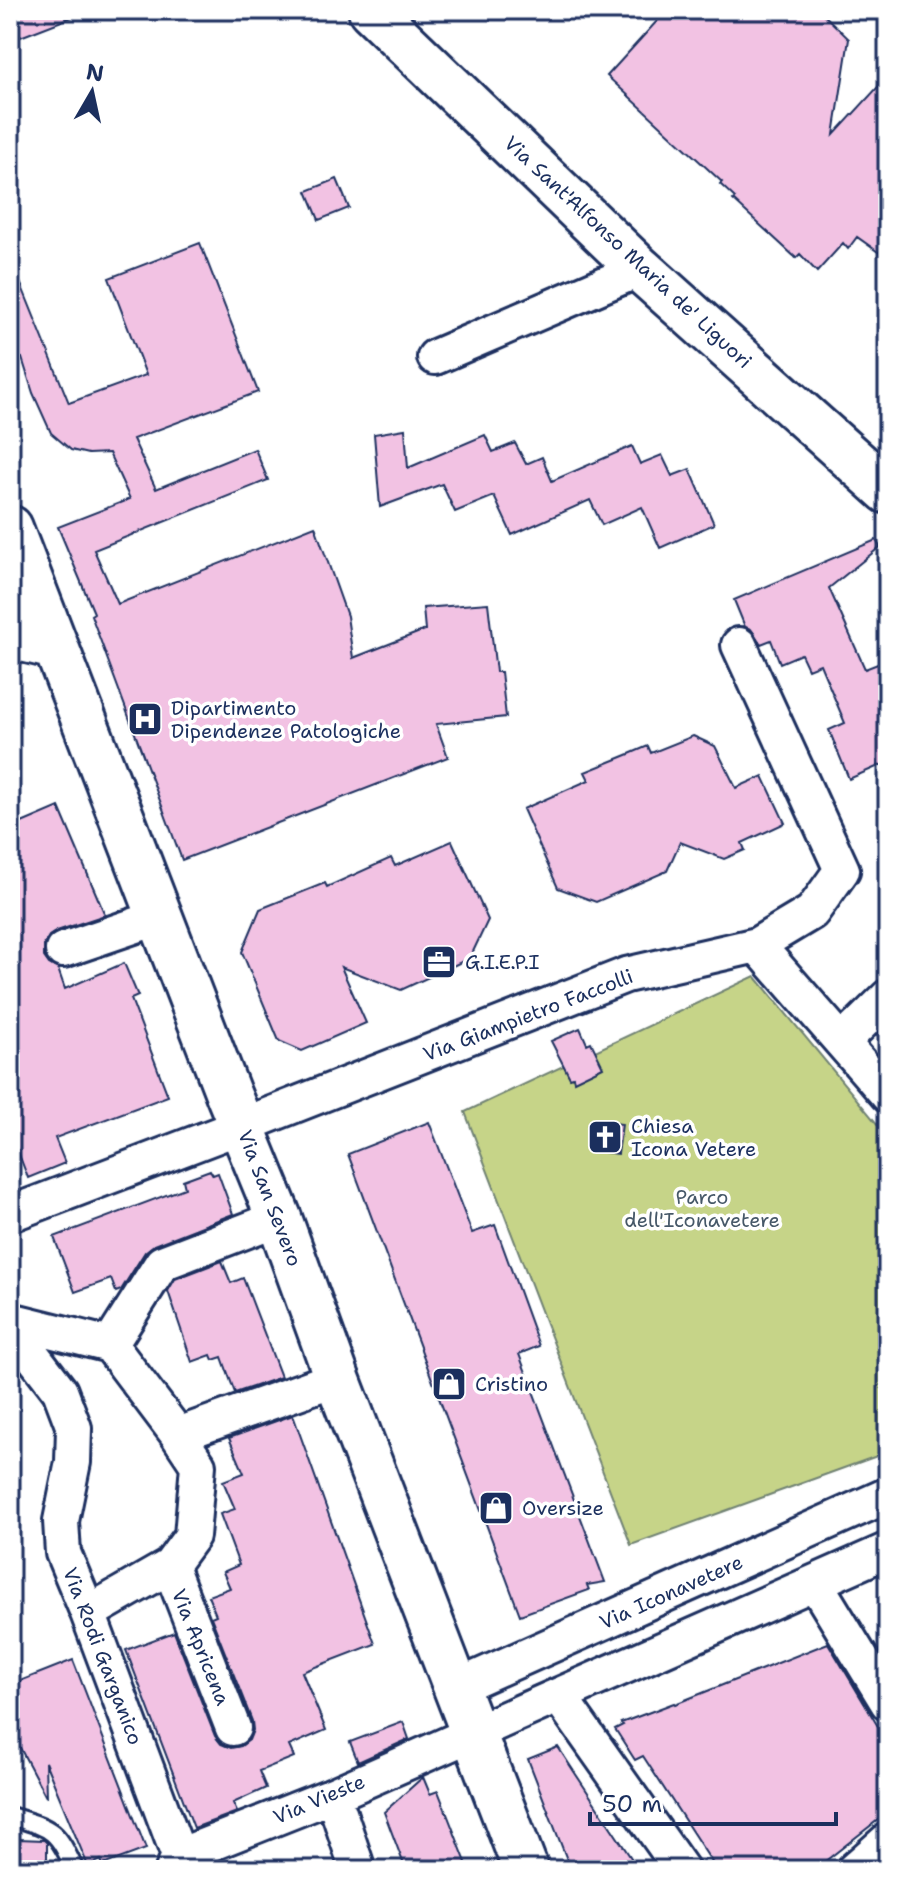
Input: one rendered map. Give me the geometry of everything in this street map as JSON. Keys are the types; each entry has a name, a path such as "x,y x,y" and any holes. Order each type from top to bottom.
{"street":[{"name":"Via Sant'Alfonso Maria de' Liguori","path":"371,10 640,269 888,491"},
{"path":"435,357 640,269"},
{"name":"Via San Severo","path":"10,528 279,1218 472,1735 526,1870"},
{"path":"10,636 56,647"},
{"name":"Via Giampietro Faccolli","path":"10,1214 626,975 757,945 812,912 842,870 739,645"},
{"path":"63,950 160,917"},
{"path":"757,945 888,1095"},
{"path":"842,1042 888,997"},
{"path":"110,1345 162,1263 279,1218"},
{"path":"10,1323 110,1345 198,1465 192,1536 170,1566 88,1613"},
{"name":"Via Rodi Garganico","path":"10,1323 60,1391 74,1428 73,1462 61,1521 63,1553 88,1613 176,1863"},
{"path":"178,1435 337,1378"},
{"name":"Via Iconavetere","path":"455,1688 888,1495"},
{"path":"472,1735 888,1550"},
{"name":"Via Apricena","path":"170,1566 233,1728"},
{"path":"815,1583 888,1703"},
{"path":"559,1696 682,1870"},
{"name":"Via Vieste","path":"176,1863 472,1735"},
{"path":"333,1795 358,1870"},
{"path":"854,1870 888,1840"}],"lane":[{"path":"10,1816 48,1827 64,1846 75,1870"}],"green space":[{"name":"Parco dell'Iconavetere","path":"755,976 888,1137 888,1452 631,1545 465,1112"}],"building":[{"path":"10,10 84,10 85,12 10,41"},
{"path":"667,10 819,10 849,39 834,135 888,76 888,259 857,237 848,249 843,243 817,272 800,254 796,258 733,200 735,198 720,184 722,182 607,76"},
{"path":"337,179 349,208 319,220 307,191"},
{"path":"200,243 258,392 133,439 156,489 255,449 268,480 94,550 118,604 315,526 347,616 353,658 425,630 423,608 488,603 496,672 501,672 506,717 436,724 448,757 182,860 91,615 94,613 58,527 130,499 109,453 88,454 71,450 51,433 22,358 10,362 10,257 69,403 146,375 109,278"},
{"path":"405,429 408,468 485,435 493,452 515,443 526,464 542,457 552,481 632,446 640,464 662,455 672,476 690,469 714,524 660,548 642,507 602,525 590,500 512,535 494,496 455,512 442,484 380,507 374,434"},
{"path":"876,540 880,547 829,588 865,669 888,660 888,762 849,779 829,730 845,723 820,664 808,669 801,654 780,663 771,640 761,644 751,629 745,627 734,600"},
{"path":"693,736 715,746 736,788 763,776 785,823 742,843 745,850 724,859 680,842 667,871 596,902 558,888 523,809 589,780 585,772 648,746 651,753"},
{"path":"59,807 105,915 49,936 44,945 44,957 58,969 65,989 124,963 138,996 131,999 168,1096 55,1138 65,1163 28,1178 10,1131 10,828"},
{"path":"452,841 488,920 470,958 401,990 341,967 366,1023 302,1051 279,1041 242,952 260,909 325,883 327,887 391,858 395,866"},
{"path":"580,1028 603,1067 574,1081 551,1041"},
{"name":"Chiesa Icona Vetere","path":"591,1120 622,1124 618,1154 587,1150"},
{"path":"429,1122 472,1233 495,1225 539,1346 519,1354 605,1582 587,1585 589,1590 520,1615 348,1154"},
{"path":"210,1170 213,1175 218,1173 233,1214 154,1245 145,1252 121,1290 116,1292 111,1279 75,1292 54,1237 185,1188 183,1180"},
{"path":"222,1261 231,1283 243,1278 281,1377 235,1393 222,1357 213,1360 211,1355 192,1362 168,1291 175,1279"},
{"path":"293,1415 375,1644 302,1672 326,1730 289,1746 294,1757 259,1771 266,1788 233,1803 237,1812 194,1828 126,1650 174,1632 215,1736 221,1744 231,1748 249,1740 252,1721 211,1617 216,1615 208,1596 230,1588 223,1572 239,1565 220,1514 235,1509 223,1481 244,1473 229,1438"},
{"path":"828,1643 888,1743 888,1812 814,1870 717,1870 643,1756 635,1760 615,1729 623,1725 621,1723"},
{"path":"73,1660 146,1849 103,1865 101,1860 88,1866 45,1762 46,1797 18,1744 10,1747 10,1685"},
{"path":"403,1722 409,1739 358,1762 350,1742"},
{"path":"558,1747 639,1870 571,1870 528,1759"},
{"path":"423,1777 430,1794 438,1791 469,1870 406,1870 384,1812"},
{"path":"18,1839 44,1840 47,1843 47,1870 18,1870"}],"place":[{"name":"Dipartimento Dipendenze Patologiche","path":"145,719"},
{"name":"G.I.E.P.I","path":"439,962"},
{"name":"Chiesa Icona Vetere","path":"605,1137"},
{"name":"Cristino","path":"449,1384"},
{"name":"Oversize","path":"496,1508"}]}
